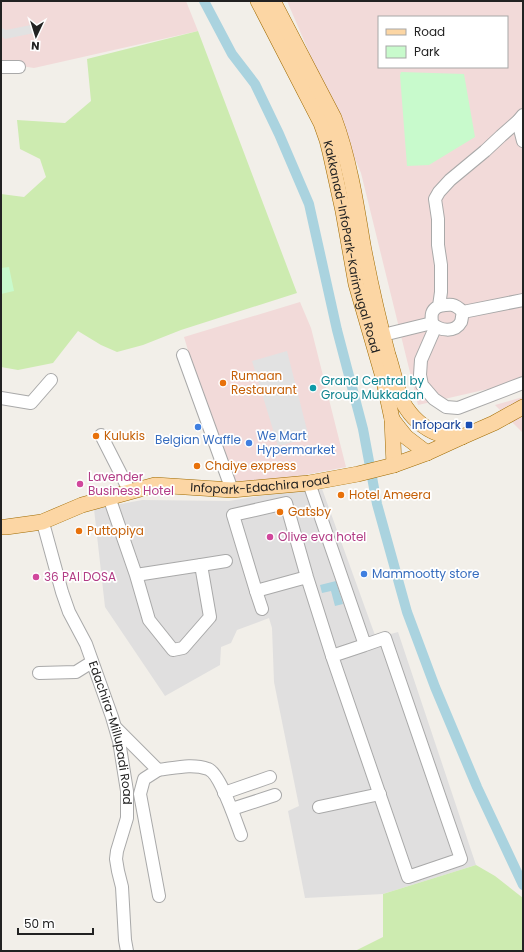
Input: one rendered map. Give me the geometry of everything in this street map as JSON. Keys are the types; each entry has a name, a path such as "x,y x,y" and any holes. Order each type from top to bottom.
{"main road":[{"name":"Kakkanad-InfoPark-Karimugal Road","path":"258,1 321,123 327,140 343,210 354,232 370,281 400,395 406,408 413,417 428,429 442,435 462,436"},
{"name":"Kakkanad-InfoPark-Karimugal Road","path":"273,1 334,118 344,148 357,208 354,232 356,284 383,377 392,419 406,437 427,453 462,436 494,423 523,407"},
{"path":"392,419 392,466"},
{"name":"Infopark-Edachira road","path":"1,527 42,522 82,505 155,485 232,490 309,483 392,466 427,453"}],"street":[{"path":"1,67 19,67"},
{"path":"521,118 523,141"},
{"path":"438,306 442,292 442,265 438,245 438,219 435,199 450,180 521,118"},
{"path":"463,312 523,300"},
{"path":"463,312 457,306 450,304 438,306 431,313 433,326 421,360 420,375 422,385 434,399 446,407 458,408 523,383"},
{"path":"383,335 433,326 443,330 454,328 460,323 463,312"},
{"path":"183,355 232,490"},
{"path":"1,398 31,403 51,380"},
{"path":"101,434 130,492"},
{"path":"309,483 366,645"},
{"path":"109,497 136,575 149,620 174,650 183,648 210,617 201,565"},
{"path":"262,609 233,515 286,504 332,656 408,876 462,858 385,638 332,656"},
{"name":"Edachira-Millupadi Road","path":"42,522 62,592 69,612 86,644 112,717 118,740 127,791 127,818 116,859 122,887 126,951"},
{"path":"136,575 226,561"},
{"path":"256,592 307,577"},
{"path":"39,673 76,672 92,662"},
{"path":"115,728 158,770"},
{"path":"159,896 140,794 144,779 158,770 189,766 209,769 218,778 232,809 241,835"},
{"path":"224,793 270,777"},
{"path":"319,807 380,794"},
{"path":"232,809 275,795"}],"shaded area":[{"path":"1,1 186,1 198,31 34,68 1,64"},
{"path":"287,1 523,1 523,381 418,405 361,173"},
{"path":"36,24 39,32 5,39 1,36 1,25 2,28 6,30"},
{"path":"300,302 311,328 346,467 269,482 227,481 184,337"},
{"path":"287,351 309,438 278,446 252,361"},
{"path":"523,397 523,433 495,405"},
{"path":"321,486 376,638 398,632 476,865 383,894 305,898 288,811 299,806 274,682 272,628 269,618 237,630 231,643 221,647 220,665 165,696 105,607 94,509 142,500 229,501"}],"green space":[{"path":"198,31 297,293 181,330 143,345 117,352 101,345 78,331 53,363 18,370 1,367 1,194 24,197 46,177 40,159 20,149 17,120 65,123 91,101 87,59"},
{"path":"401,72 464,74 475,137 429,165 407,166"},
{"path":"9,267 14,291 1,294 1,268"},
{"path":"476,865 495,876 523,898 523,951 355,951 383,937 383,894"}],"water":[{"path":"336,581 343,604 335,606 331,591 322,593 320,585"}],"waterway":[{"path":"204,1 232,54 255,84 279,134 309,204 337,330 363,429 377,504 407,612 435,687 477,787 523,885"}],"place":[{"name":"Rumaan Restaurant","path":"223,383"},
{"name":"Grand Central by Group Mukkadan","path":"313,388"},
{"name":"Infopark","path":"469,425"},
{"name":"Belgian Waffle","path":"198,427"},
{"name":"Kulukis","path":"96,436"},
{"name":"We Mart Hypermarket","path":"249,443"},
{"name":"Chaiye express","path":"197,466"},
{"name":"Lavender Business Hotel","path":"80,484"},
{"name":"Hotel Ameera","path":"341,495"},
{"name":"Gatsby","path":"280,512"},
{"name":"Puttopiya","path":"79,531"},
{"name":"Olive eva hotel","path":"270,537"},
{"name":"Mammootty store","path":"364,574"},
{"name":"36 PAI DOSA","path":"36,577"}]}
